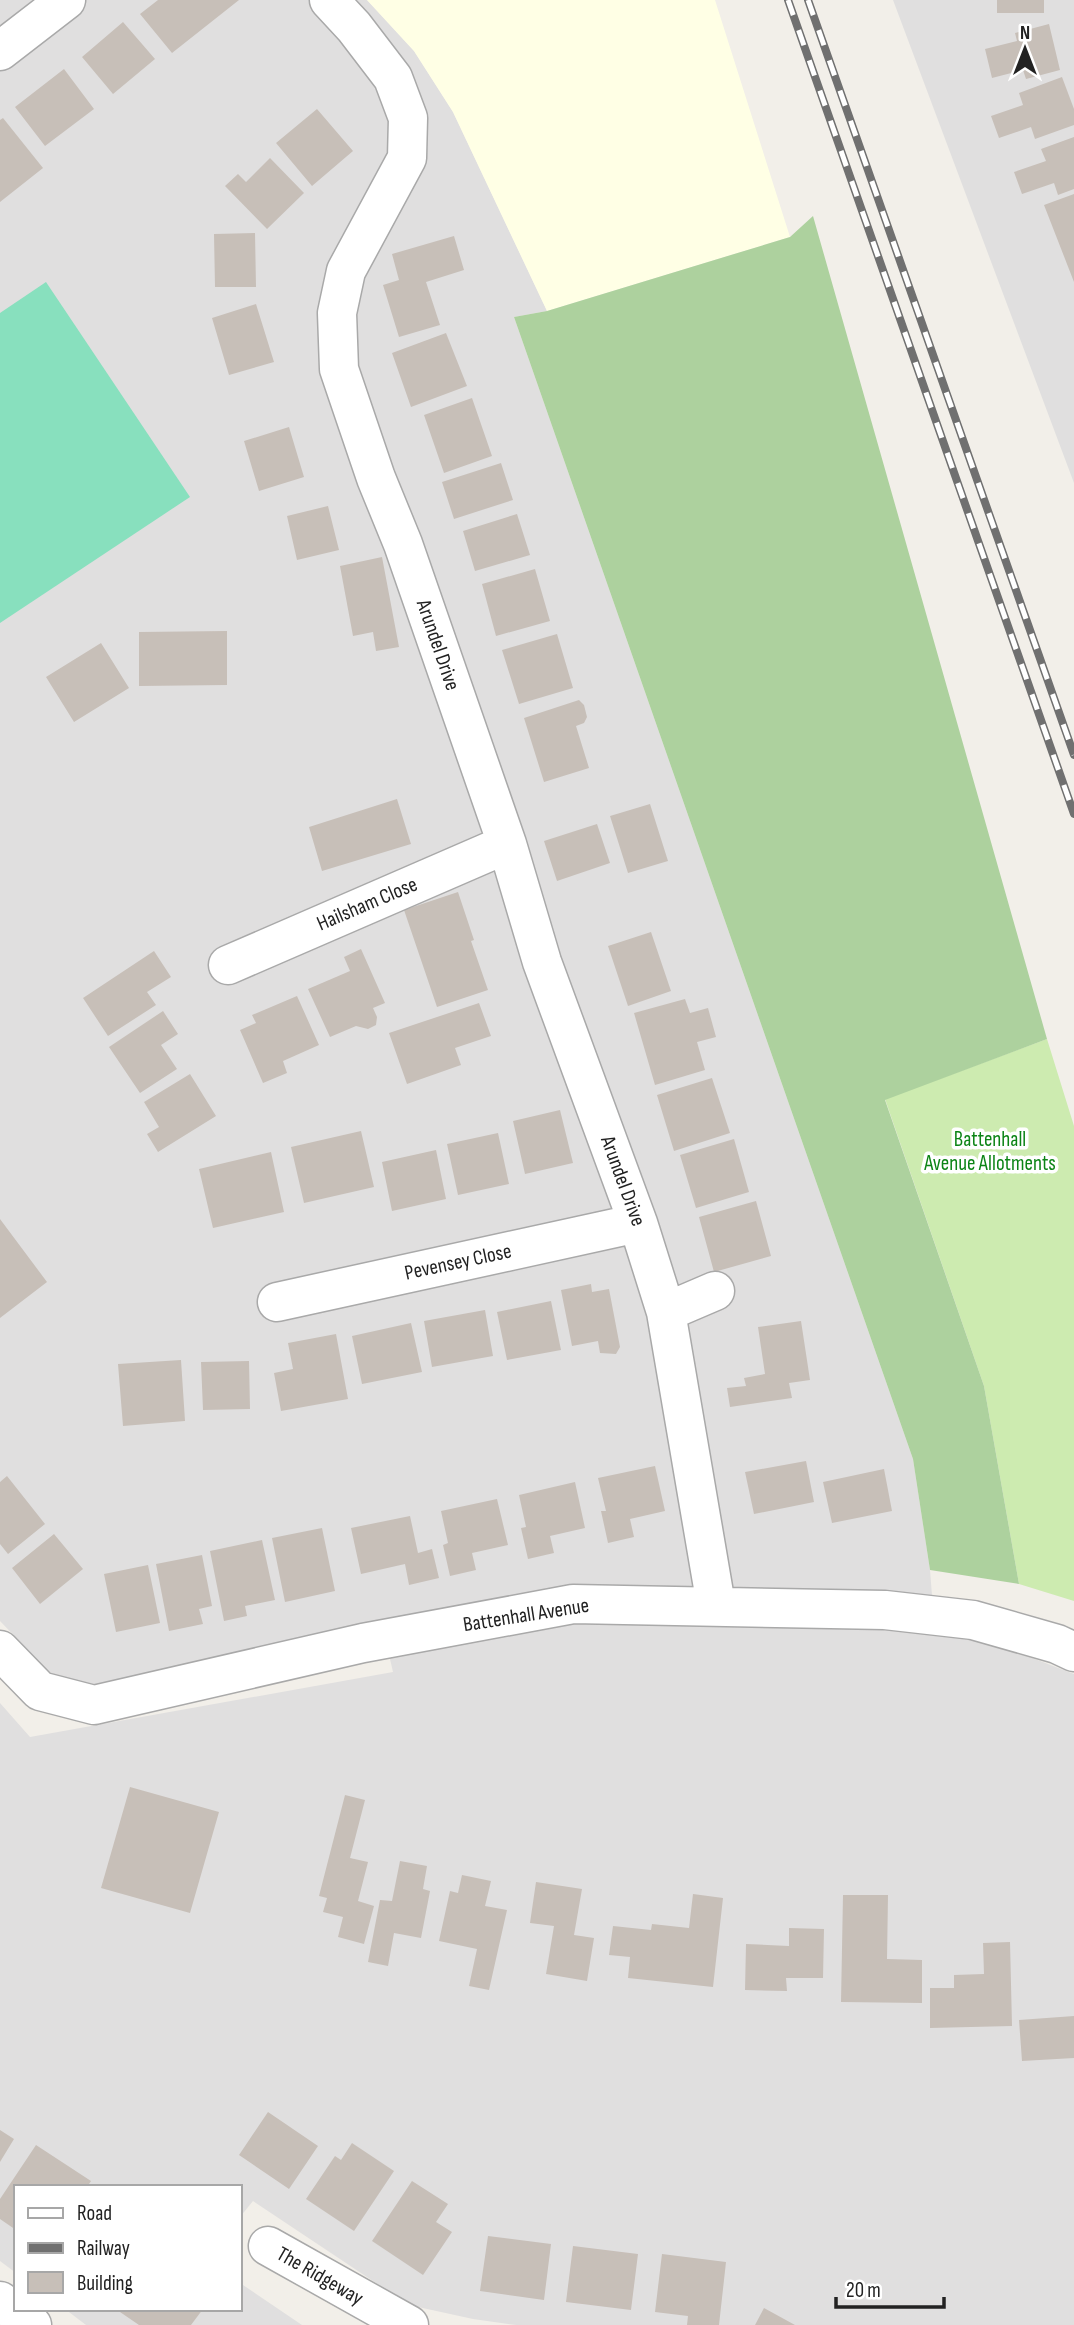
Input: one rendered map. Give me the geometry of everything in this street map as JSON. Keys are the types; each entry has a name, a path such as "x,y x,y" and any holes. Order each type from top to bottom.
{"street":[{"path":"0,51 66,0"},
{"name":"Arundel Drive","path":"330,0 393,78 408,118 407,158 346,271 337,313 339,369 376,478 403,544 507,844 542,962 638,1223 666,1312 716,1605"},
{"name":"Hailsham Close","path":"228,965 507,844"},
{"name":"Pevensey Close","path":"277,1302 638,1223"},
{"path":"666,1312 715,1291"},
{"name":"Battenhall Avenue","path":"0,1650 40,1690 94,1705 363,1643 573,1604 885,1610 973,1620 1057,1644 1074,1652"},
{"name":"The Ridgeway","path":"268,2246 409,2325"},
{"path":"0,2301 32,2325"}],"shaded area":[{"path":"0,0 367,0 414,51 453,112 547,311 514,317 913,1459 930,1570 935,1634 998,1645 1074,1674 1074,2325 516,2325 473,2319 409,2305 253,2201 242,2215 242,2185 14,2185 14,2272 0,2261 0,1703 30,1737 393,1672 382,1624 114,1682 76,1687 48,1671 0,1621"},
{"path":"367,0 715,0 790,237 547,311 453,112 414,51"},
{"path":"893,0 1074,0 1074,483 1056,435"},
{"path":"242,2284 302,2325 86,2325 68,2311 242,2311"}],"green space":[{"path":"813,216 1047,1039 885,1100 984,1386 1019,1584 930,1570 913,1459 514,317 547,311 790,237"},
{"path":"46,282 190,497 0,623 0,313"},
{"name":"Battenhall Avenue Allotments","path":"1047,1039 1074,1126 1074,1601 1019,1584 984,1386 885,1099"}],"building":[{"path":"158,0 239,0 172,53 140,14"},
{"path":"997,0 1044,0 1044,13 997,13"},
{"path":"123,22 155,59 113,94 82,57"},
{"path":"1049,24 1060,70 1026,79 1023,70 992,78 985,49 1017,41 1015,33"},
{"path":"64,69 94,109 45,146 15,107"},
{"path":"1062,77 1074,109 1074,125 1035,139 1031,127 999,138 991,116 1023,105 1019,93"},
{"path":"317,109 353,151 312,186 276,143"},
{"path":"3,118 43,168 0,202 0,120"},
{"path":"1074,137 1074,189 1058,195 1054,183 1022,194 1014,172 1046,161 1041,149"},
{"path":"270,158 304,193 267,229 225,186 238,174 246,182"},
{"path":"1074,194 1074,282 1044,205"},
{"path":"255,233 256,287 215,287 214,234"},
{"path":"454,236 464,270 426,282 440,325 399,337 383,285 399,280 392,254"},
{"path":"256,304 274,362 229,375 212,318"},
{"path":"446,333 467,386 411,407 392,353"},
{"path":"472,398 492,456 444,473 424,415"},
{"path":"289,427 304,477 259,491 244,441"},
{"path":"501,463 513,500 454,519 442,482"},
{"path":"328,506 339,550 297,560 287,516"},
{"path":"517,514 530,555 475,571 463,531"},
{"path":"382,557 399,647 376,651 373,632 353,636 340,566"},
{"path":"535,569 550,621 496,636 482,584"},
{"path":"227,631 227,685 139,686 139,632"},
{"path":"557,634 573,688 519,704 502,650"},
{"path":"101,643 129,688 74,722 46,677"},
{"path":"579,700 584,705 587,717 584,723 576,726 589,768 544,782 524,718"},
{"path":"397,799 411,844 322,871 309,827"},
{"path":"650,804 668,861 628,873 610,816"},
{"path":"597,824 610,863 557,881 544,841"},
{"path":"458,892 488,990 437,1007 404,910"},
{"path":"651,932 671,991 628,1006 608,946"},
{"path":"361,949 385,1003 373,1008 377,1017 376,1025 368,1029 356,1026 330,1037 308,989 350,971 344,957"},
{"path":"154,951 171,977 147,992 156,1005 108,1036 83,998"},
{"path":"297,996 319,1045 283,1061 287,1073 263,1083 240,1030 256,1023 252,1015"},
{"path":"685,999 690,1013 708,1008 716,1037 697,1042 705,1070 655,1085 634,1013"},
{"path":"479,1003 491,1036 455,1048 461,1065 407,1084 389,1033"},
{"path":"163,1011 178,1034 161,1045 177,1069 140,1093 109,1047"},
{"path":"190,1074 216,1116 158,1152 147,1134 159,1127 144,1102"},
{"path":"712,1078 730,1133 674,1151 657,1095"},
{"path":"560,1110 573,1163 525,1174 513,1121"},
{"path":"361,1131 374,1187 304,1203 291,1147"},
{"path":"498,1133 509,1184 458,1195 447,1144"},
{"path":"734,1139 749,1192 696,1208 680,1155"},
{"path":"436,1150 446,1199 392,1211 382,1162"},
{"path":"271,1152 284,1212 213,1228 199,1169"},
{"path":"756,1201 771,1256 714,1272 699,1217"},
{"path":"0,1219 47,1282 0,1318"},
{"path":"591,1284 592,1292 609,1289 620,1347 616,1354 600,1353 598,1341 572,1346 561,1290"},
{"path":"551,1301 561,1350 507,1360 497,1312"},
{"path":"485,1310 493,1356 432,1367 424,1321"},
{"path":"801,1321 810,1380 789,1383 792,1398 730,1407 727,1388 746,1386 744,1378 765,1374 758,1327"},
{"path":"411,1323 422,1372 362,1384 352,1336"},
{"path":"336,1334 348,1399 281,1411 274,1373 293,1369 288,1343"},
{"path":"181,1360 185,1421 123,1426 118,1364"},
{"path":"249,1361 250,1409 203,1410 201,1362"},
{"path":"806,1461 814,1502 754,1514 745,1472"},
{"path":"655,1466 665,1511 630,1519 634,1537 608,1543 601,1511 606,1511 598,1478"},
{"path":"884,1469 892,1511 832,1523 823,1482"},
{"path":"7,1476 45,1524 8,1554 0,1544 0,1482"},
{"path":"575,1482 585,1528 550,1536 554,1553 528,1559 521,1528 526,1527 519,1495"},
{"path":"497,1499 508,1545 472,1553 476,1570 450,1576 443,1545 448,1543 441,1511"},
{"path":"410,1516 418,1553 432,1549 439,1578 409,1585 405,1564 361,1574 351,1528"},
{"path":"322,1528 335,1591 285,1602 272,1538"},
{"path":"54,1534 83,1569 40,1604 12,1568"},
{"path":"262,1540 275,1600 245,1606 247,1616 224,1621 210,1551"},
{"path":"202,1555 212,1606 199,1609 203,1624 169,1631 156,1564"},
{"path":"148,1565 160,1623 116,1632 104,1574"},
{"path":"130,1787 219,1812 190,1913 101,1888"},
{"path":"345,1795 365,1800 350,1858 368,1862 358,1901 374,1906 364,1944 338,1937 343,1917 323,1912 327,1898 319,1896"},
{"path":"400,1861 427,1866 423,1889 430,1891 421,1938 394,1933 388,1966 368,1962 380,1900 392,1901"},
{"path":"462,1875 491,1881 485,1906 507,1910 489,1990 469,1986 477,1949 439,1941 450,1891 458,1893"},
{"path":"536,1882 582,1889 574,1935 594,1938 587,1981 546,1974 554,1926 530,1923"},
{"path":"693,1894 723,1898 713,1987 628,1978 630,1957 609,1955 613,1926 651,1930 652,1924 689,1928"},
{"path":"843,1895 888,1895 887,1959 922,1960 922,2003 841,2002"},
{"path":"789,1928 824,1929 823,1978 786,1978 787,1991 745,1990 746,1944 789,1946"},
{"path":"1010,1942 1012,2026 930,2028 930,1988 954,1988 954,1975 984,1974 983,1943"},
{"path":"1074,2016 1074,2058 1022,2061 1019,2020"},
{"path":"268,2112 318,2146 289,2189 239,2155"},
{"path":"0,2130 14,2139 0,2162"},
{"path":"352,2143 394,2171 354,2231 306,2199 335,2156 341,2160"},
{"path":"36,2145 91,2181 88,2185 14,2185 14,2229 0,2219 0,2199"},
{"path":"412,2181 448,2204 436,2222 452,2232 423,2275 372,2241"},
{"path":"488,2236 551,2244 544,2300 480,2291"},
{"path":"573,2246 638,2254 631,2310 566,2302"},
{"path":"662,2254 726,2262 719,2325 687,2325 688,2316 655,2312"},
{"path":"764,2308 795,2325 755,2325"},
{"path":"202,2311 191,2325 139,2325 120,2312"}],"railway":[{"path":"788,0 1074,814"},
{"path":"808,0 1074,755"}]}
